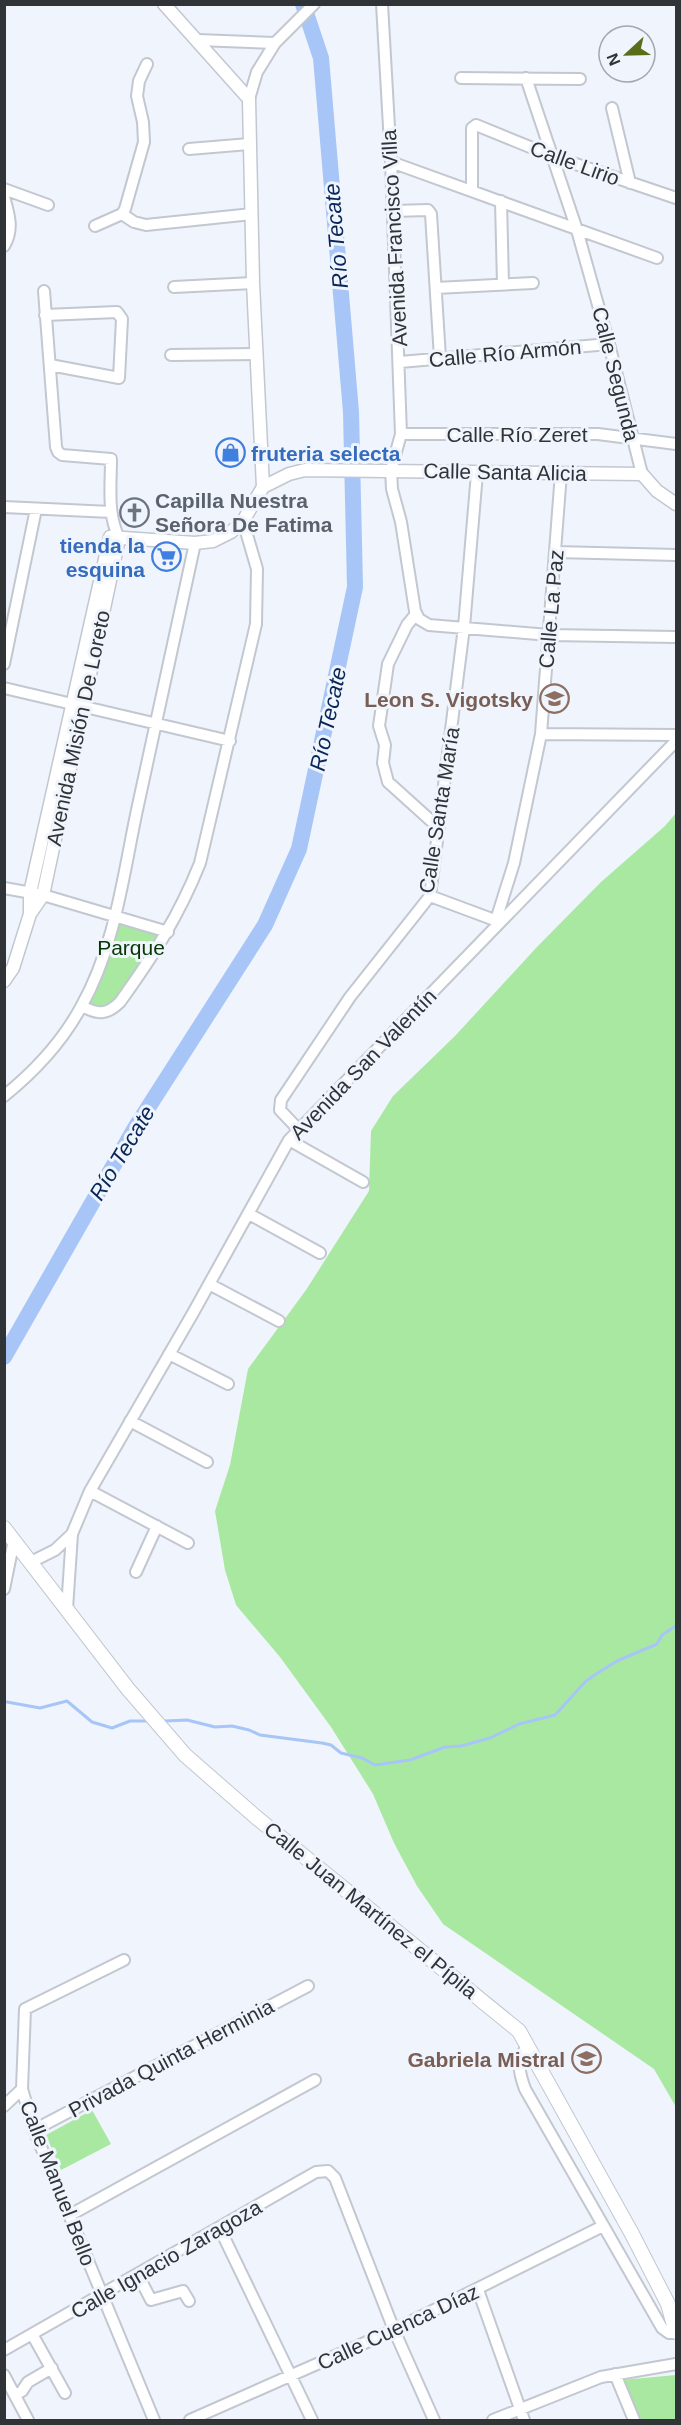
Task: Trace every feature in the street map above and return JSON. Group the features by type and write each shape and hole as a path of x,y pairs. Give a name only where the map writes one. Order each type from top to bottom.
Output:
{"main road":[{"name":"Calle Juan Martínez el Pípila","path":"4,1528 128,1689 185,1755 248,1811 519,2031 668,2304 676,2333"}],"street":[{"path":"164,4 249,99"},
{"path":"114,534 195,543 213,541 243,521 263,487 253,283 249,99 257,72 275,43 314,4"},
{"name":"Avenida Francisco Villa","path":"382,4 400,362 401,434 391,470"},
{"path":"198,40 275,43"},
{"path":"95,226 122,214 134,181 144,142 143,122 137,96 139,81 147,64"},
{"path":"461,78 580,79"},
{"name":"Calle Segunda","path":"526,78 577,230 642,474 657,491 676,504"},
{"path":"612,108 630,183"},
{"name":"Calle Lirio","path":"472,191 474,126 552,156 676,198"},
{"path":"189,149 249,144"},
{"path":"391,162 657,258"},
{"path":"4,189 48,205"},
{"path":"4,197 10,222 8,239 4,246"},
{"path":"501,201 503,284"},
{"path":"393,211 422,209 428,210 431,214 440,358"},
{"path":"122,214 134,222 146,225 252,214"},
{"path":"174,287 253,283"},
{"path":"436,288 533,283"},
{"path":"44,291 45,315 50,365 116,379 120,376 122,319 117,312 45,315"},
{"name":"Calle Río Armón","path":"400,362 609,344"},
{"path":"171,355 257,354"},
{"name":"Avenida Misión De Loreto","path":"37,894 114,534 111,512 111,459 62,455 58,452 50,365"},
{"name":"Calle Río Zeret","path":"401,434 598,434 676,444"},
{"name":"Calle Santa Alicia","path":"263,487 289,474 305,470 642,474"},
{"path":"391,470 392,489 401,522 410,590 416,614 419,619 429,625 549,635 676,637"},
{"name":"Calle Santa María","path":"298,1129 280,1110 281,1100 350,997 430,896 464,627 477,473"},
{"name":"Calle La Paz","path":"498,921 514,863 541,734 561,473"},
{"path":"4,507 111,512"},
{"path":"4,664 36,509"},
{"path":"82,1006 93,1012 103,1013 120,1002 168,932 200,863 256,624 257,569 243,521"},
{"path":"4,1096 42,1063 82,1006 98,969 119,901 195,543"},
{"path":"556,552 676,555"},
{"path":"416,614 407,625 388,664 379,726 385,746 383,764 388,782 439,828"},
{"path":"4,688 230,741"},
{"path":"541,734 676,735"},
{"name":"Avenida San Valentín","path":"67,1609 72,1534 90,1491 289,1140 498,921 676,741"},
{"path":"4,888 37,894 168,932"},
{"path":"4,981 37,894"},
{"path":"430,896 498,921"},
{"path":"289,1140 363,1182"},
{"path":"249,1214 320,1253"},
{"path":"209,1284 279,1321"},
{"path":"169,1354 228,1384"},
{"path":"130,1421 207,1462"},
{"path":"90,1491 188,1543"},
{"path":"136,1572 157,1526"},
{"path":"31,1562 45,1557 72,1534"},
{"path":"4,1589 14,1540"},
{"name":"Calle Manuel Bello","path":"124,1960 25,2009 22,2090 34,2130 154,2421"},
{"name":"Privada Quinta Herminia","path":"34,2130 308,1986"},
{"path":"527,2045 519,2061 519,2072 525,2089 662,2328 669,2333 676,2333"},
{"path":"70,2215 315,2080"},
{"path":"6,2103 22,2090"},
{"name":"Calle Ignacio Zaragoza","path":"4,2350 103,2296 316,2172 328,2171 335,2178 394,2330"},
{"name":"Calle Cuenca Díaz","path":"190,2421 394,2330 603,2226"},
{"path":"220,2229 312,2421"},
{"path":"138,2275 151,2300 183,2291 189,2301"},
{"path":"478,2290 522,2415"},
{"path":"394,2330 434,2421"},
{"path":"33,2334 65,2393"},
{"path":"493,2421 522,2415 588,2382 615,2374 676,2364"},
{"path":"15,2395 22,2391 28,2382 52,2368"},
{"path":"615,2374 634,2421"},
{"path":"4,2375 28,2421"}],"green space":[{"path":"676,813 676,2107 654,2069 443,1924 417,1886 394,1843 373,1794 331,1727 280,1657 236,1605 225,1570 215,1511 230,1465 248,1369 306,1290 369,1191 371,1131 393,1096 455,1036 601,882 665,826"},
{"name":"Parque","path":"116,916 169,929 129,998 105,1018 85,1003"},
{"path":"92,2110 111,2144 61,2170 46,2135"},
{"path":"676,2375 676,2420 639,2420 622,2380"}],"waterway":[{"name":"Río Tecate","path":"4,1357 135,1128 265,925 299,849 355,587 351,412 321,58 303,4"},
{"path":"165,1721 187,1720 215,1727 232,1726 260,1735 322,1743 331,1745 341,1753 362,1758 375,1765 410,1760 445,1747 461,1746 490,1738 519,1724 555,1715 586,1681 617,1661 657,1644 662,1635 676,1626"},
{"path":"7,1702 40,1708 67,1701 92,1722 112,1728 130,1721 146,1721"}],"place":[{"name":"fruteria selecta","path":"230,453"},
{"name":"Capilla Nuestra Señora De Fatima","path":"134,512"},
{"name":"tienda la esquina","path":"166,557"},
{"name":"Leon S. Vigotsky","path":"554,699"},
{"name":"Gabriela Mistral","path":"586,2059"}]}
